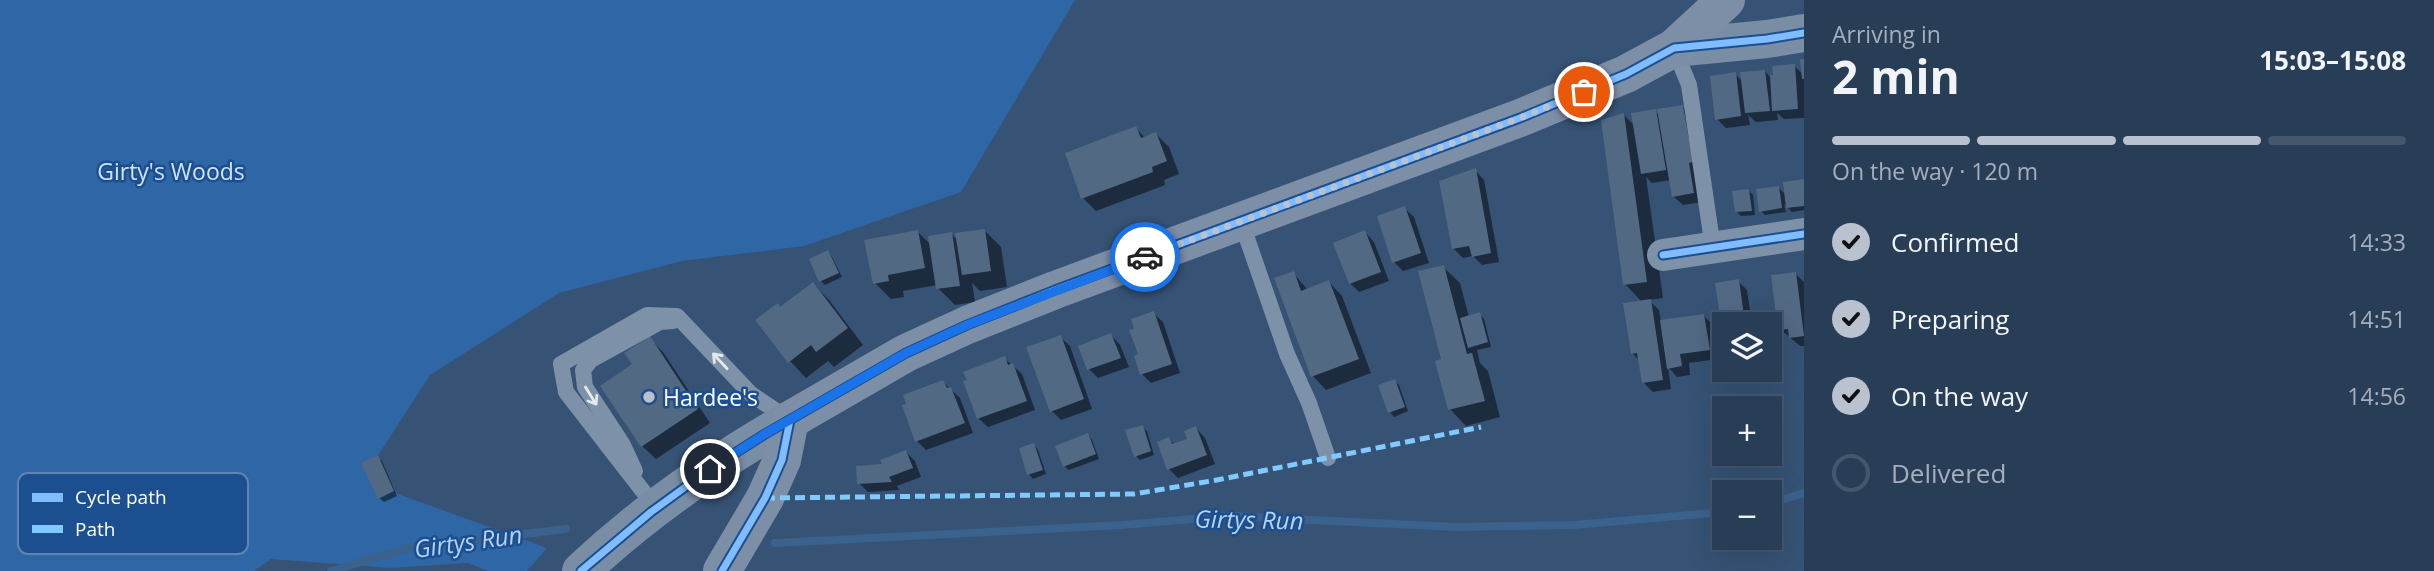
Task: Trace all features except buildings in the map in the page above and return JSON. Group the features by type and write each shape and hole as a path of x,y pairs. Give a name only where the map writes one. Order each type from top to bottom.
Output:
{"main road":[{"path":"722,571 765,498 782,460 790,420 906,353 967,325 1520,118 1626,74 1674,48 1726,0"}],"street":[{"path":"1674,48 1804,33"},
{"path":"1663,255 1804,234"},
{"path":"589,569 651,501 790,420"}],"lane":[{"path":"1674,48 1689,85 1713,248"},
{"path":"1241,221 1282,342 1309,403 1328,458"},
{"path":"651,501 566,392 561,364 648,315 677,316 751,394 790,420"},
{"path":"651,501 623,445 585,387 583,370 591,360 660,322 682,321"}],"green space":[{"name":"Girty's Woods","path":"0,0 1075,0 961,192 804,246 682,261 559,293 430,375 370,468 390,491 547,548 527,571 488,571 468,563 390,568 271,559 254,571 0,571"}],"waterway":[{"name":"Girtys Run","path":"1782,500 1804,493"},
{"name":"Girtys Run","path":"775,543 1122,525 1230,516 1457,527 1574,525 1712,513"},
{"name":"Girtys Run","path":"331,571 409,548 566,529"}],"marked path":[{"path":"765,498 1134,494 1481,427"}],"cycle path":[{"path":"581,571 651,512 710,469 765,434 906,353 967,325 1520,118 1626,74 1674,48 1804,33"},
{"path":"1663,255 1804,234"},
{"path":"722,571 765,498 782,460 790,420"}],"way so far":[{"path":"1145,257 1584,92"}],"place":[{"name":"Hardee's","path":"649,397"}],"route":[{"path":"710,469 765,434 906,353 967,325 1145,257"}]}
